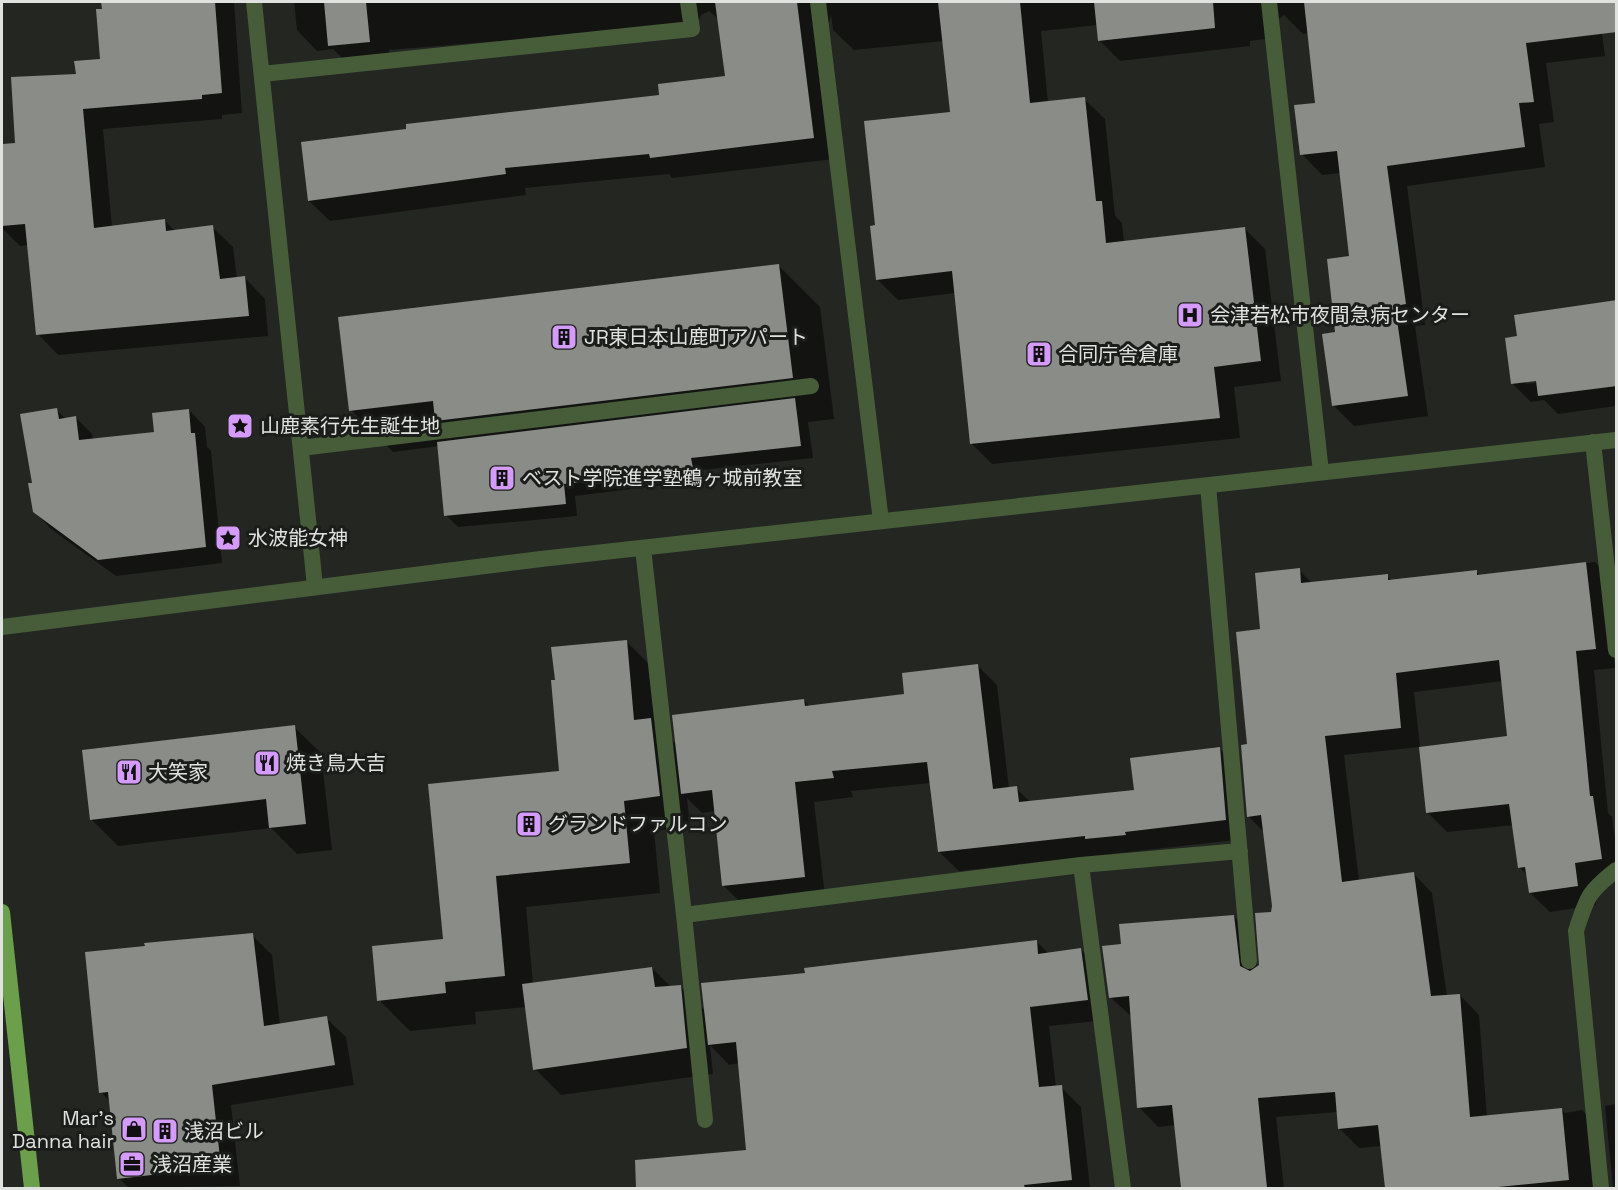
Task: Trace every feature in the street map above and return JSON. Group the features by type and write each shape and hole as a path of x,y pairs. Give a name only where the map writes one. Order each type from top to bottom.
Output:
{"highway":[{"path":"2,912 32,1188"}],"street":[{"path":"254,2 315,586"},
{"path":"262,74 692,29 688,2"},
{"path":"818,2 880,521"},
{"path":"1269,2 1321,472"},
{"path":"301,447 811,386"},
{"path":"2,627 541,559 1617,440"},
{"path":"1593,442 1617,650"},
{"path":"1208,485 1250,961"},
{"path":"643,548 705,1120"},
{"path":"684,915 1081,865 1240,851"},
{"path":"1081,865 1123,1188"},
{"path":"1601,1188 1576,930 1583,905 1595,887 1617,870"}],"building":[{"path":"101,2 215,2 222,93 202,95 202,99 83,109 94,228 165,219 166,231 213,225 220,279 245,276 249,316 36,335 25,224 2,226 2,144 15,143 11,77 76,74 74,61 100,59 96,9 102,9"},
{"path":"324,2 366,2 370,42 328,46"},
{"path":"715,2 797,2 814,138 650,158 649,154 505,168 506,174 308,201 301,142 406,129 406,124 659,95 658,84 725,76"},
{"path":"938,2 1020,2 1030,103 1085,97 1096,201 1102,201 1106,243 1245,227 1261,361 1214,367 1220,418 970,444 952,271 876,280 870,226 875,225 864,121 950,112"},
{"path":"1094,2 1213,2 1215,28 1098,41"},
{"path":"1304,2 1617,2 1617,32 1526,43 1534,102 1519,103 1525,147 1387,166 1406,304 1395,306 1408,396 1332,406 1322,334 1335,332 1327,259 1349,256 1337,151 1300,155 1294,105 1315,103"},
{"name":"JR東日本山鹿町アパート","path":"779,264 793,378 435,421 433,401 349,411 338,317"},
{"path":"1617,300 1617,386 1538,396 1536,381 1511,384 1505,338 1517,336 1514,315"},
{"path":"795,398 801,446 691,458 693,468 564,484 566,504 444,516 437,442"},
{"path":"57,408 59,419 76,416 79,440 154,432 152,413 189,409 191,433 195,433 206,547 98,560 33,512 28,483 32,483 20,414"},
{"path":"1586,562 1596,649 1576,651 1590,796 1593,796 1602,859 1575,863 1578,886 1529,893 1525,867 1518,868 1509,804 1426,813 1419,747 1507,736 1499,660 1396,673 1401,728 1325,736 1342,882 1414,872 1431,996 1460,994 1470,1117 1562,1108 1569,1180 1488,1188 1385,1188 1378,1125 1338,1129 1335,1092 1258,1098 1267,1188 1181,1188 1172,1105 1137,1108 1129,996 1109,998 1102,946 1121,944 1119,924 1234,915 1240,966 1250,971 1259,965 1255,913 1271,912 1272,906 1261,815 1247,817 1241,745 1247,744 1236,632 1260,629 1255,573 1300,568 1301,583 1388,574 1388,580 1477,570 1477,575"},
{"path":"627,640 634,720 651,718 660,796 624,801 630,863 496,876 505,976 445,982 446,993 377,1001 372,946 443,939 428,784 559,771 551,680 555,680 551,647"},
{"path":"978,664 993,789 1017,786 1019,802 1134,790 1130,758 1220,747 1226,820 1125,832 1126,835 1085,839 1085,836 938,852 927,762 832,771 834,778 795,782 805,877 722,886 712,790 681,794 672,715 804,699 805,706 904,694 902,673"},
{"path":"295,725 306,824 269,828 266,799 90,820 82,750"},
{"path":"253,933 264,1026 327,1016 335,1065 212,1085 221,1167 117,1179 108,1092 99,1093 85,952 145,946 144,943"},
{"path":"1037,940 1038,954 1081,948 1088,1000 1030,1007 1039,1087 1062,1085 1072,1180 1024,1185 1025,1188 636,1188 635,1160 746,1150 736,1042 708,1045 701,983 805,973 804,968"},
{"path":"652,967 655,987 681,985 687,1048 533,1070 522,984"}],"place":[{"name":"会津若松市夜間急病センター","path":"1190,315"},
{"name":"JR東日本山鹿町アパート","path":"564,337"},
{"name":"合同庁舎倉庫","path":"1039,354"},
{"name":"山鹿素行先生誕生地","path":"240,426"},
{"name":"ベスト学院進学塾鶴ヶ城前教室","path":"502,478"},
{"name":"水波能女神","path":"228,538"},
{"name":"焼き鳥大吉","path":"267,763"},
{"name":"大笑家","path":"129,772"},
{"name":"グランドファルコン","path":"529,824"},
{"name":"Mar's Danna hair","path":"134,1129"},
{"name":"浅沼ビル","path":"165,1131"},
{"name":"浅沼産業","path":"132,1164"}]}
